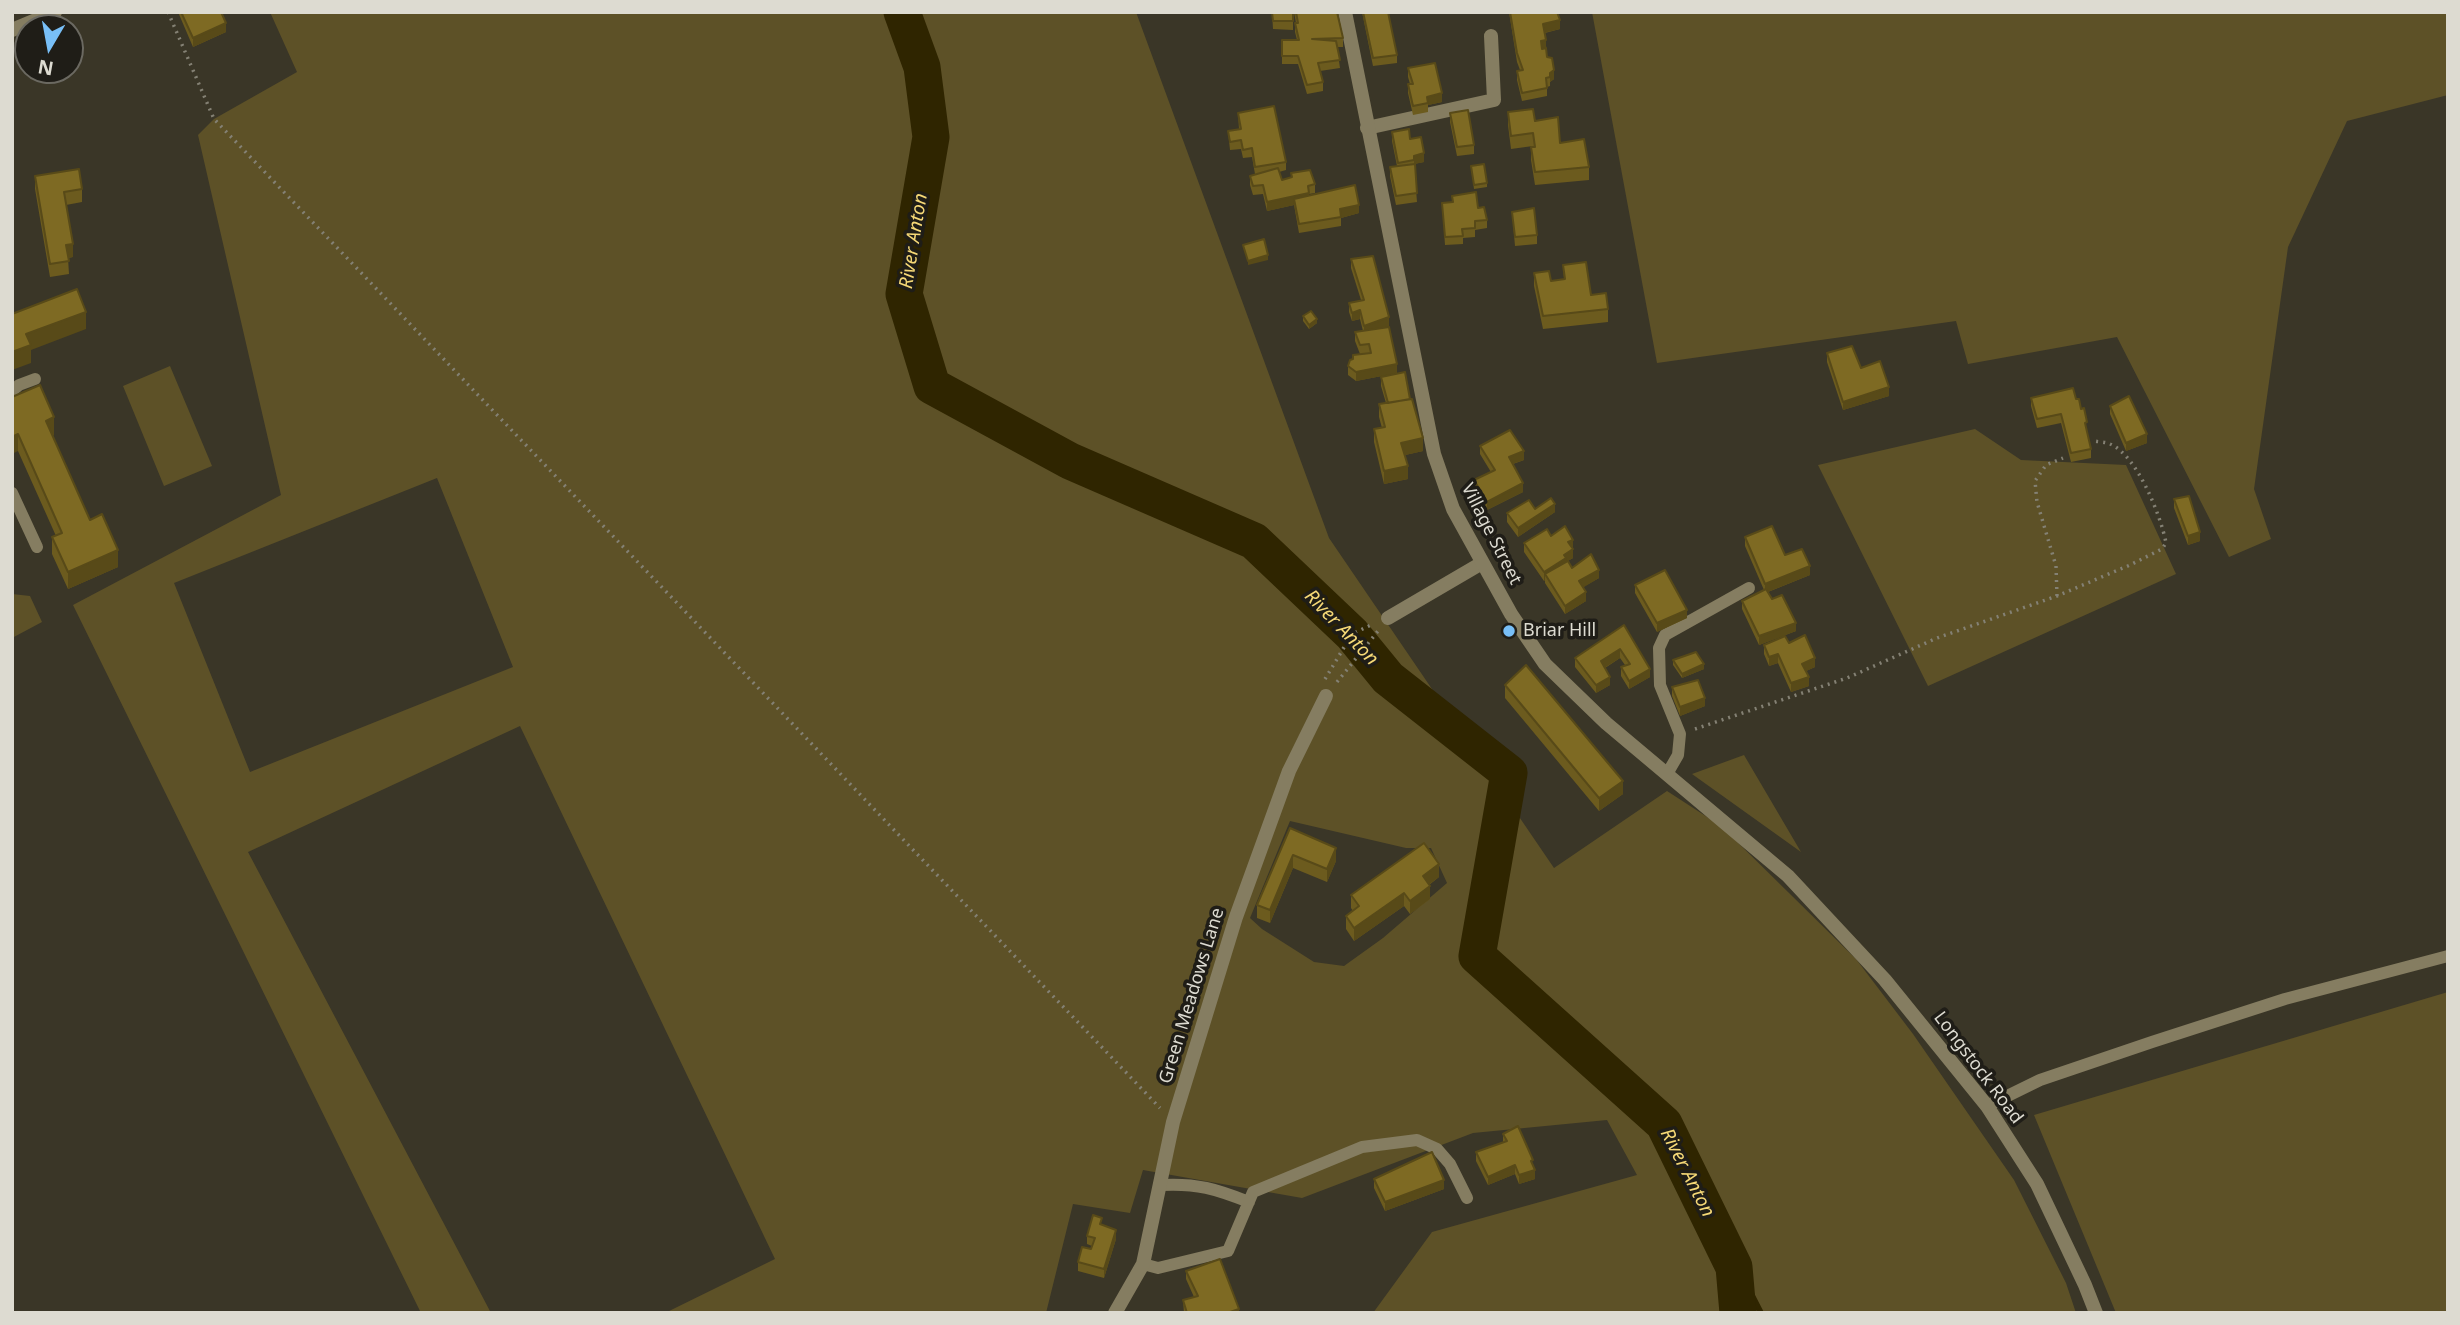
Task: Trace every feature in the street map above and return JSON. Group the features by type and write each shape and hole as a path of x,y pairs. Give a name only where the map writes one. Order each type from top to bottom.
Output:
{"street":[{"path":"12,30 55,12"},
{"name":"Village Street","path":"1345,12 1434,454 1452,509 1511,614 1545,664 1606,723 1788,876"},
{"path":"1367,128 1494,100 1491,36"},
{"path":"1388,618 1482,563"},
{"name":"Green Meadows Lane","path":"1115,1313 1143,1264 1173,1122 1236,917 1289,771 1323,701"},
{"name":"Longstock Road","path":"1788,876 1885,980 1987,1105 2037,1184 2096,1313"}],"lane":[{"path":"12,391 35,379"},
{"path":"12,493 37,547"},
{"path":"1667,775 1678,755 1680,734 1660,685 1659,648 1665,635 1749,588"},
{"path":"1987,1105 2040,1080 2285,999 2448,956"},
{"path":"1143,1264 1158,1268 1228,1251 1252,1192 1362,1147 1418,1140 1437,1149 1450,1164 1467,1198"},
{"path":"1161,1185 1188,1184 1216,1189 1249,1202"}],"path":[{"path":"168,12 214,119 1173,1122"},
{"path":"1680,734 1847,678 1962,628 2057,596 2162,549 2166,543 2147,489 2132,463 2111,444 2094,441"},
{"path":"2057,596 2056,566 2037,502 2035,481 2046,465 2063,458"},
{"path":"1323,701 1320,688 1352,634 1388,618"},
{"path":"1323,701 1388,618"}],"shaded area":[{"path":"270,12 1136,12 1329,538 1554,868 1667,791 1721,826 1856,959 1913,1034 2014,1180 2066,1283 2076,1313 1373,1313 1432,1232 1637,1175 1607,1120 1473,1133 1302,1198 1143,1170 1130,1213 1073,1204 1046,1313 665,1313 775,1259 520,726 248,852 491,1313 421,1313 73,605 281,495 198,135 214,119 297,72","holes":["437,478 513,667 250,772 174,583","1290,821 1406,848 1431,848 1447,883 1383,938 1344,966 1314,962 1262,929 1250,918"]},
{"path":"1592,12 2448,12 2448,95 2347,121 2288,247 2254,489 2271,539 2229,557 2117,337 1968,364 1956,321 1657,363"},
{"path":"170,366 212,466 164,486 123,386"},
{"path":"1975,429 2021,460 2126,465 2176,574 1928,686 1818,465"},
{"path":"12,594 30,596 42,622 12,638"},
{"path":"1744,755 1801,852 1692,774"},
{"path":"2448,992 2448,1313 2116,1313 2034,1115"}],"building":[{"path":"181,12 221,12 226,23 193,38"},
{"path":"1272,12 1293,12 1293,21 1273,21"},
{"path":"1296,12 1337,12 1343,38 1312,39 1336,41 1340,60 1318,63 1323,82 1307,85 1298,56 1282,56 1282,40 1299,40 1295,23 1298,23"},
{"path":"1363,12 1388,12 1397,55 1373,58"},
{"path":"1510,12 1557,12 1560,20 1543,24 1546,40 1541,41 1542,49 1546,48 1547,57 1552,58 1554,70 1550,77 1546,78 1547,88 1522,93 1517,71 1523,70 1517,53"},
{"path":"1435,63 1442,93 1427,97 1428,103 1413,106 1408,84 1413,84 1408,68"},
{"path":"1274,106 1286,162 1255,167 1252,148 1243,150 1241,140 1230,142 1228,131 1241,129 1238,113"},
{"path":"1533,109 1535,121 1558,117 1560,143 1584,139 1589,167 1535,172 1531,147 1535,147 1533,133 1511,136 1508,112"},
{"path":"1468,110 1474,145 1457,147 1450,113"},
{"path":"1409,129 1410,139 1421,137 1424,153 1414,156 1414,160 1398,163 1392,132"},
{"path":"1415,164 1417,193 1396,196 1390,167"},
{"path":"1484,164 1487,183 1474,185 1471,166"},
{"path":"1278,168 1282,180 1292,177 1291,173 1310,170 1315,184 1308,186 1309,193 1267,202 1263,185 1253,186 1250,176"},
{"path":"79,169 82,189 64,192 73,244 66,245 69,261 50,264 35,176"},
{"path":"1355,185 1359,205 1340,209 1341,217 1299,224 1294,199"},
{"path":"1476,192 1478,208 1484,207 1487,220 1475,221 1475,228 1462,229 1463,236 1445,237 1442,203 1453,202 1452,196"},
{"path":"1534,208 1537,235 1515,237 1512,212"},
{"path":"1264,239 1268,255 1248,261 1243,245"},
{"path":"1373,256 1389,317 1364,326 1360,310 1352,313 1349,303 1364,300 1351,259"},
{"path":"1586,262 1591,295 1606,293 1608,309 1543,316 1534,273 1549,271 1551,281 1565,279 1563,265"},
{"path":"77,289 86,312 26,334 31,345 12,352 12,314"},
{"path":"1311,311 1317,319 1309,325 1303,316"},
{"path":"1389,327 1397,364 1356,372 1348,366 1353,355 1371,353 1369,344 1360,345 1355,332"},
{"path":"1852,346 1861,368 1880,361 1889,387 1843,402 1827,353"},
{"path":"1405,372 1410,399 1388,403 1381,377"},
{"path":"40,385 54,417 46,421 90,520 102,514 118,550 68,572 52,537 62,533 18,434 12,437 12,397"},
{"path":"2073,388 2081,409 2084,408 2091,449 2071,453 2061,414 2037,419 2031,398"},
{"path":"2129,396 2147,434 2126,443 2110,406"},
{"path":"1412,399 1423,438 1401,443 1408,466 1384,471 1374,429 1385,427 1379,404"},
{"path":"1510,430 1524,451 1509,457 1523,483 1487,502 1474,480 1495,470 1480,446"},
{"path":"2189,496 2200,532 2188,536 2174,499"},
{"path":"1551,498 1555,504 1518,528 1507,513 1529,500 1535,509"},
{"path":"1565,526 1573,540 1568,542 1573,549 1564,555 1566,558 1544,572 1524,543 1547,529 1551,536"},
{"path":"1772,526 1785,555 1802,549 1810,566 1765,584 1745,537"},
{"path":"1591,554 1599,570 1579,581 1586,592 1565,606 1545,574 1568,561 1572,568"},
{"path":"1665,570 1687,610 1657,623 1635,585"},
{"path":"1766,589 1772,599 1782,595 1796,623 1759,636 1742,601"},
{"path":"1624,625 1650,669 1629,681 1621,667 1630,664 1620,649 1601,661 1610,677 1596,685 1575,658"},
{"path":"1805,635 1815,658 1802,664 1809,677 1791,683 1778,654 1769,657 1764,645 1785,636 1789,643"},
{"path":"1696,652 1704,664 1682,674 1673,660"},
{"path":"1526,665 1623,781 1599,798 1505,685"},
{"path":"1698,680 1705,698 1680,707 1672,687"},
{"path":"1290,828 1336,848 1327,869 1293,855 1270,910 1257,905"},
{"path":"1424,843 1439,864 1423,876 1430,886 1410,901 1404,893 1354,928 1346,916 1359,906 1351,895"},
{"path":"1518,1126 1535,1170 1519,1175 1515,1165 1488,1177 1476,1152 1507,1141 1503,1134"},
{"path":"1432,1152 1444,1180 1385,1202 1374,1179"},
{"path":"1093,1215 1102,1218 1100,1224 1116,1230 1104,1269 1078,1262 1082,1247 1091,1249 1095,1238 1087,1236"},
{"path":"1220,1259 1239,1309 1227,1313 1187,1313 1183,1300 1198,1296 1186,1271"}],"waterway":[{"name":"River Anton","path":"902,12 922,67 931,137 904,294 932,386 1070,461 1254,541 1352,634 1388,678 1509,773 1477,956 1664,1124 1734,1267 1738,1313"},
{"name":"River Anton","path":"1664,1124 1761,1313"}],"place":[{"name":"Briar Hill","path":"1509,631"}]}
